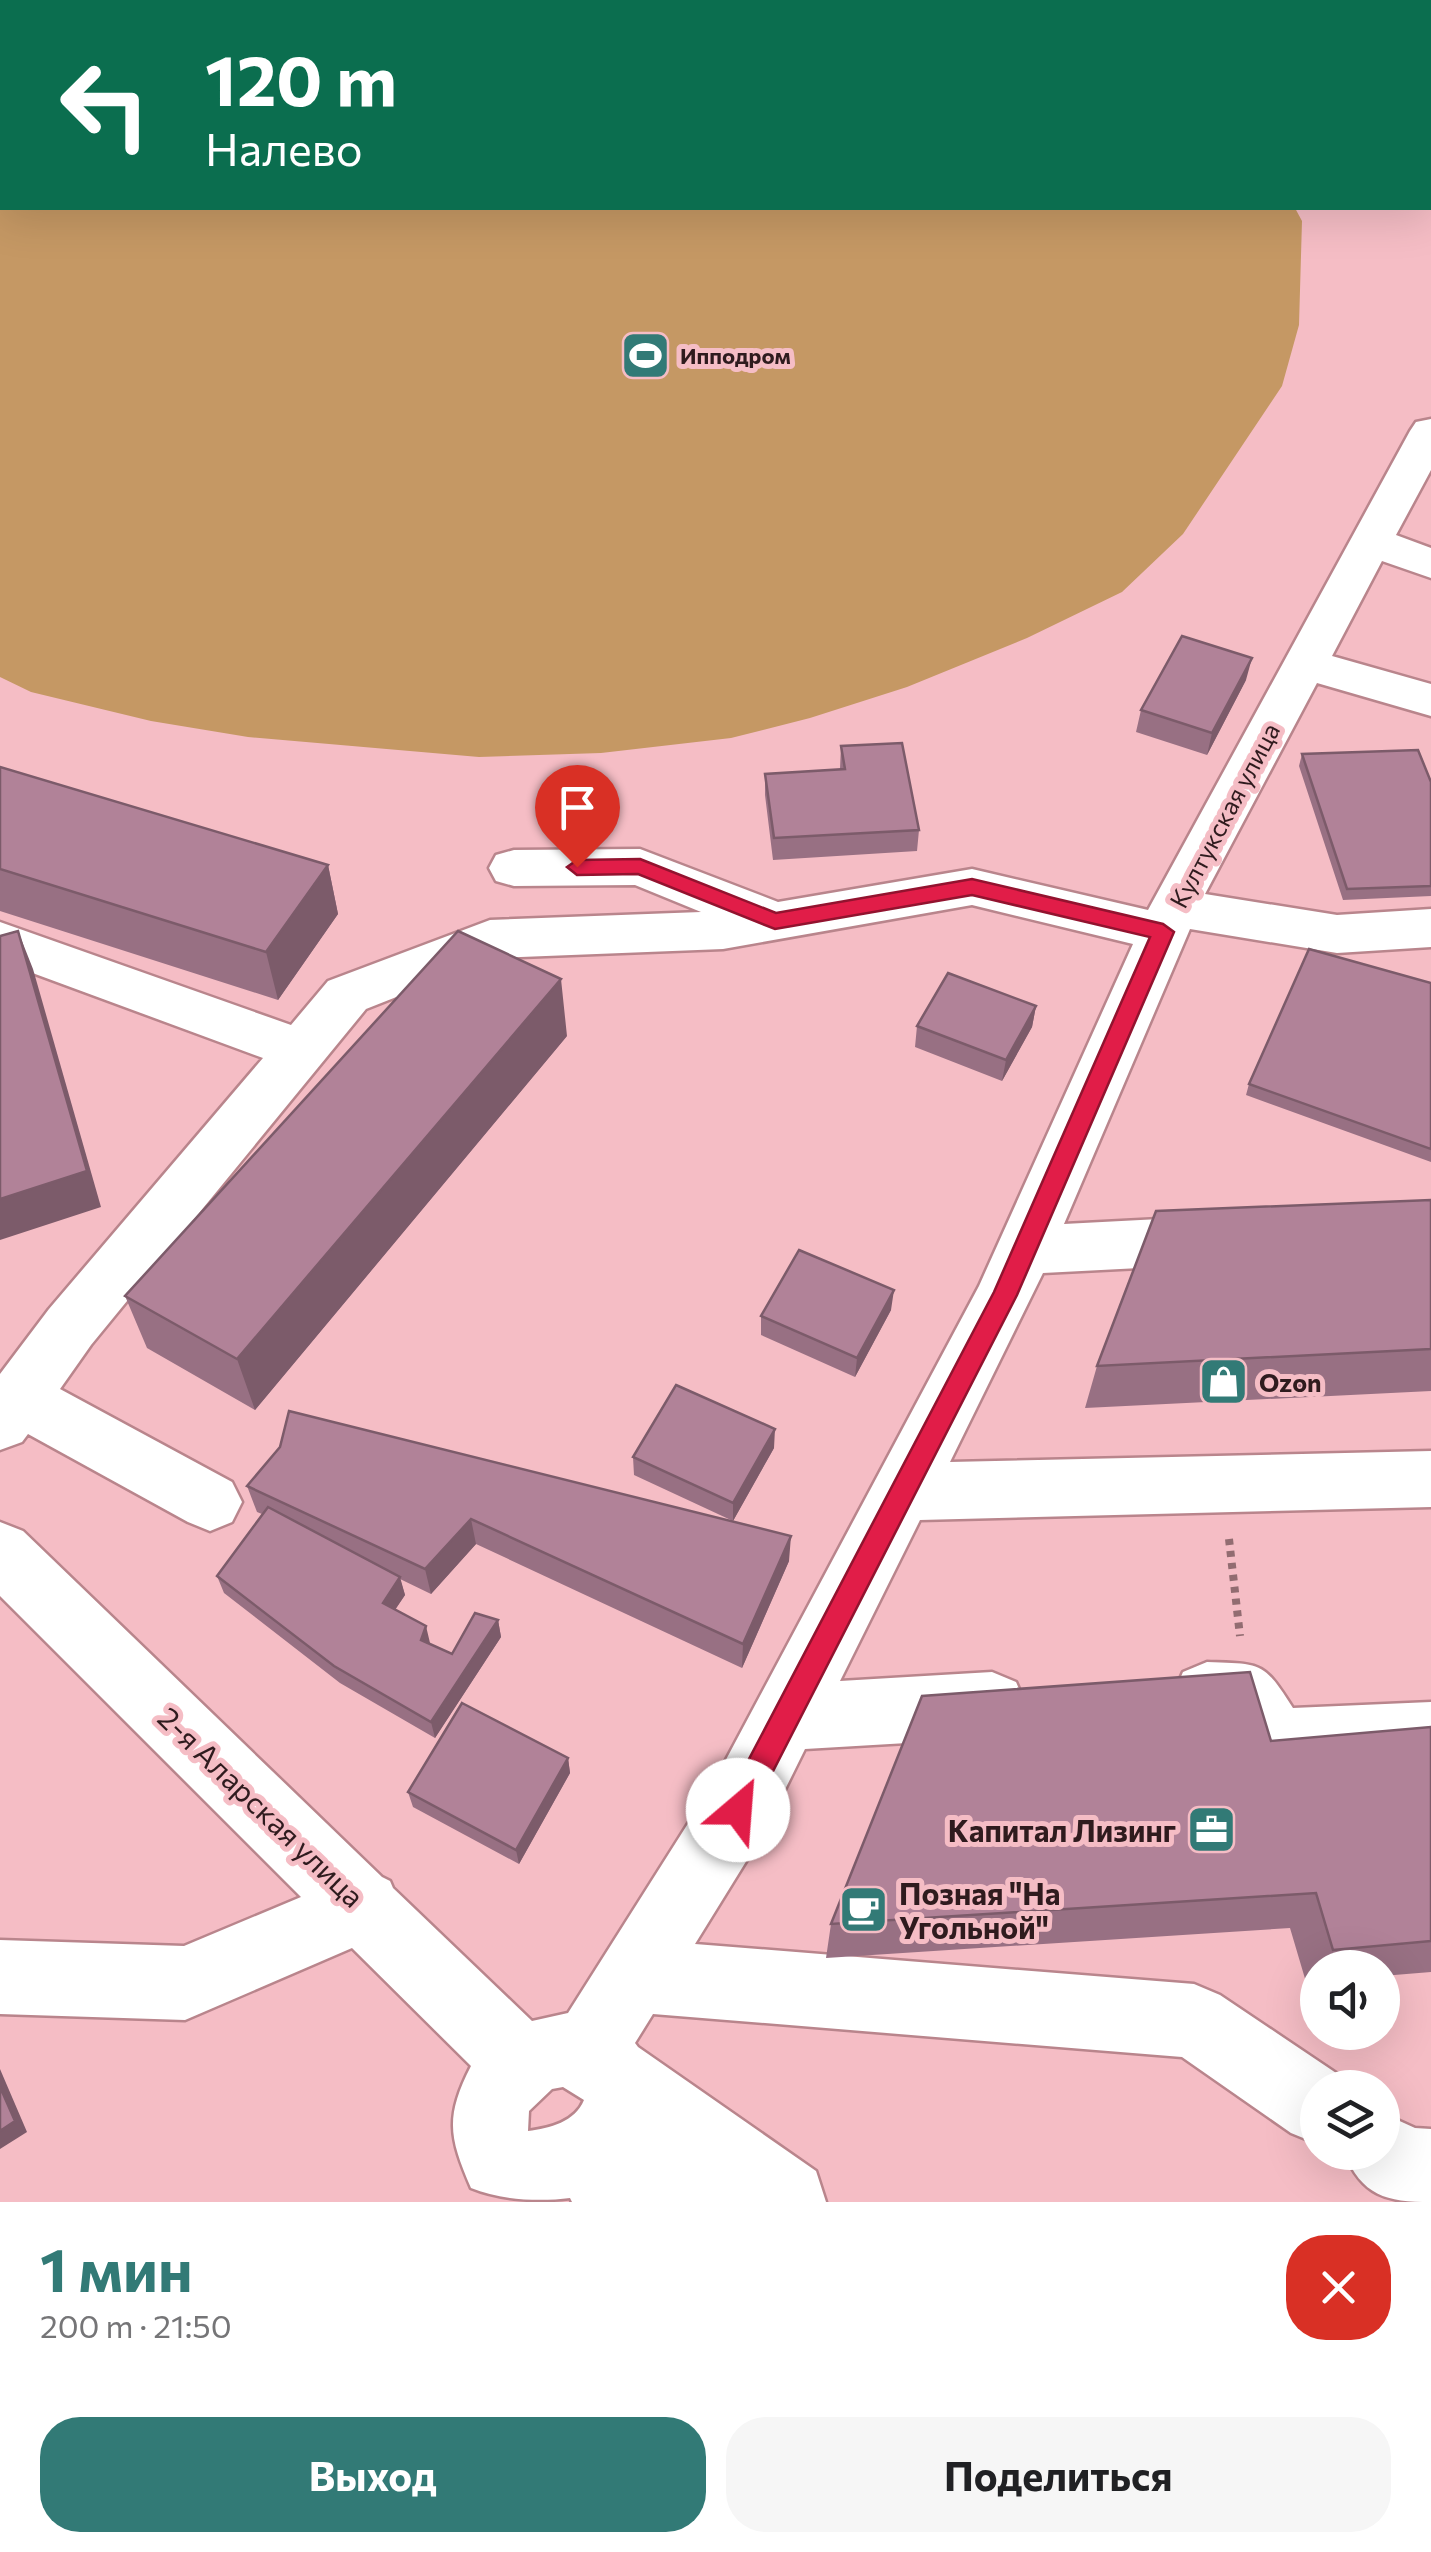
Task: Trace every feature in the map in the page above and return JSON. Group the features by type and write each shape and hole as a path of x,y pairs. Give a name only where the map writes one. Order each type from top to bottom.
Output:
{"street":[{"name":"Култукская улица","path":"542,2190 494,2152 489,2128 492,2102 504,2080 570,2062 634,1976 738,1810 1025,1250 1169,920 1429,438"},
{"path":"1371,541 1431,564"},
{"path":"1304,664 1431,700"},
{"path":"514,868 640,867 775,921"},
{"path":"210,1502 9,1410 70,1326 346,995 490,940 723,930 972,887 1169,920 1337,934 1431,928"},
{"path":"0,941 300,1050"},
{"path":"1025,1250 1276,1237"},
{"path":"902,1492 1431,1479"},
{"name":"2-я Аларская улица","path":"0,1552 365,1906 570,2062"},
{"path":"1149,1696 1247,1696 1276,1742 1431,1735"},
{"path":"785,1717 1052,1702"},
{"path":"0,1977 185,1983 365,1906"},
{"path":"634,1976 1194,2021 1300,2094"},
{"path":"542,2190 619,2147 624,2110 618,2087 570,2062"},
{"path":"570,2062 797,2200"},
{"path":"1400,2164 1431,2168"},
{"path":"542,2190 797,2200"}],"path":[{"path":"1222,1485 1247,1696"}],"shaded area":[{"name":"Ипподром","path":"0,210 1296,210 1302,221 1299,325 1282,386 1183,534 1122,592 1027,638 907,687 731,738 601,753 479,757 248,737 151,721 31,692 0,677"}],"building":[{"path":"1182,636 1252,658 1212,733 1141,710"},
{"path":"902,743 919,830 774,838 765,774 845,769 841,746"},
{"path":"1418,750 1431,782 1431,886 1347,889 1302,754"},
{"path":"0,767 328,865 266,952 0,869"},
{"path":"18,931 87,1171 0,1199 0,936"},
{"path":"458,931 561,979 237,1359 125,1296"},
{"path":"1309,949 1431,983 1431,1149 1249,1084"},
{"path":"948,973 1036,1006 1006,1060 917,1026"},
{"path":"1431,1200 1431,1349 1097,1366 1156,1211"},
{"path":"799,1250 894,1290 857,1358 761,1316"},
{"path":"676,1385 775,1429 733,1503 633,1457"},
{"path":"289,1411 791,1536 743,1644 471,1519 425,1569 247,1486 280,1447"},
{"path":"268,1507 400,1577 383,1603 426,1626 421,1640 452,1654 475,1613 498,1620 431,1722 334,1666 217,1576"},
{"path":"1250,1672 1271,1741 1431,1727 1431,1941 1333,1950 1316,1893 831,1924 922,1696"},
{"path":"462,1703 568,1758 516,1850 408,1792"},
{"path":"0,2087 15,2121 0,2131"}],"place":[{"name":"Ипподром","path":"645,355"},
{"name":"Ozon","path":"1224,1382"},
{"name":"Капитал Лизинг","path":"1211,1829"},
{"name":"Позная \"На Угольной\"","path":"864,1909"}],"route":[{"path":"577,867 640,867 775,921 972,887 1163,932 1004,1295 738,1810"}]}
